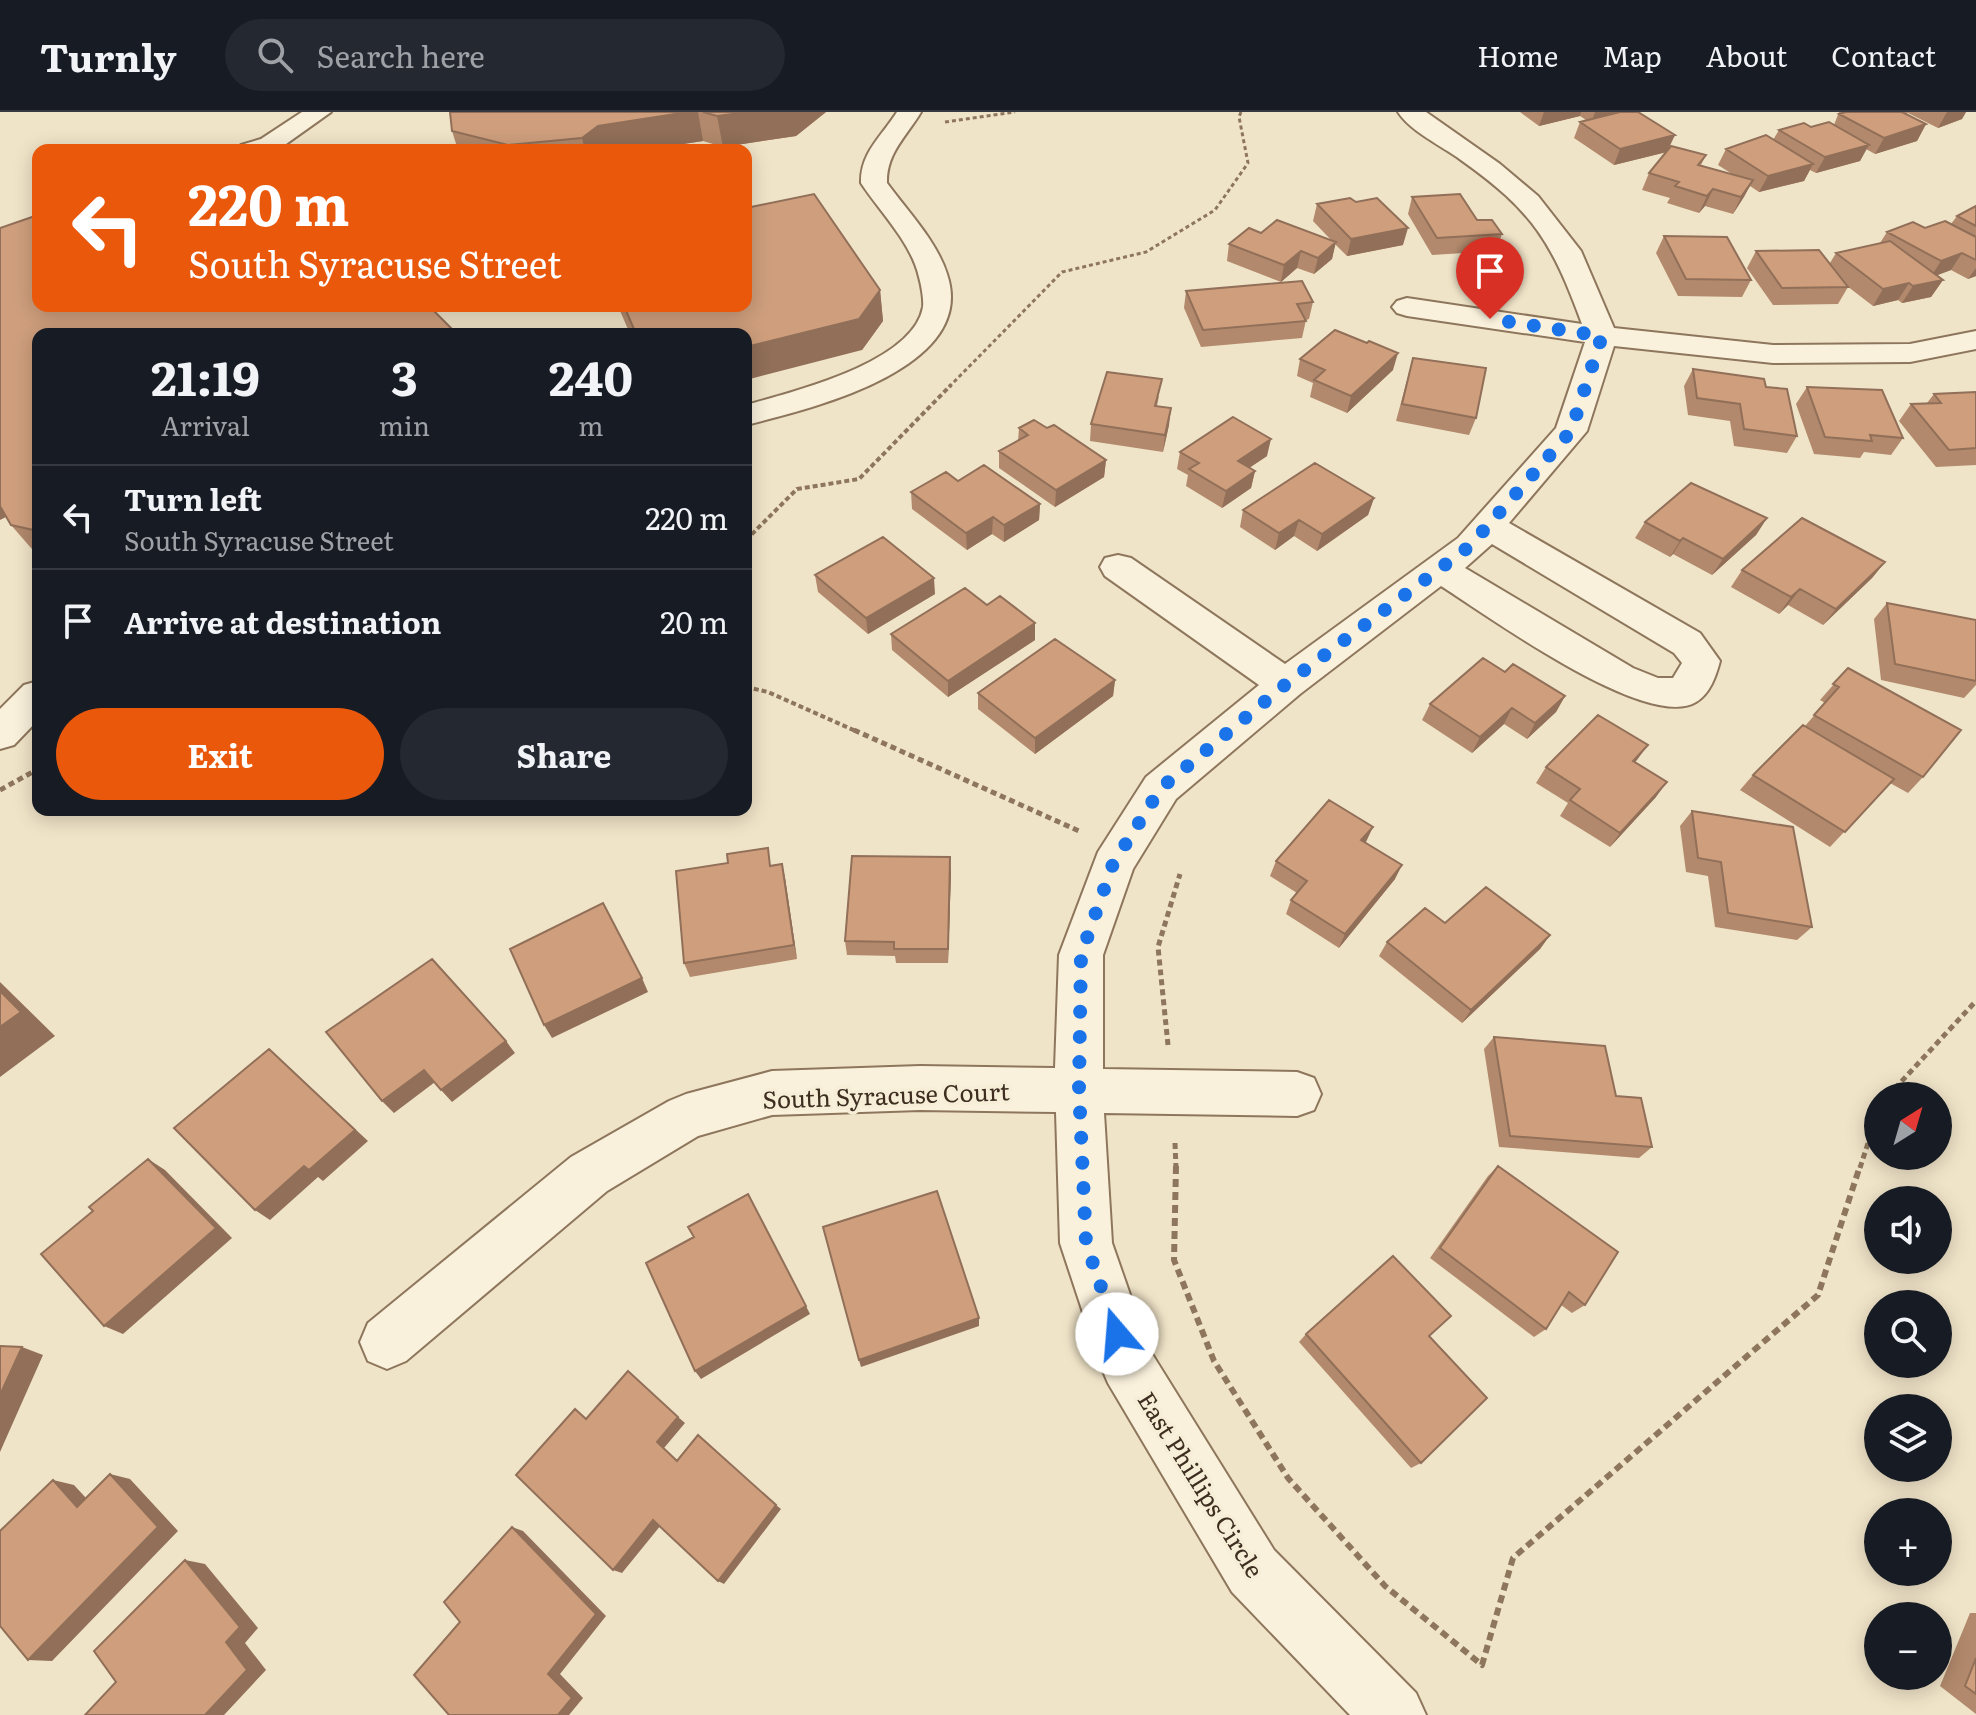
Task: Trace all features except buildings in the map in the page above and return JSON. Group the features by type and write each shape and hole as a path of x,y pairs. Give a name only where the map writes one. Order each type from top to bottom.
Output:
{"street":[{"path":"270,144 319,112"},
{"path":"1410,112 1511,185 1535,207 1561,241 1602,336"},
{"path":"752,413 857,381 884,368 922,337 933,318 939,296 935,278 874,183 872,171 875,159 903,121"},
{"path":"1407,307 1602,336 1773,354 1910,353 1976,340"},
{"name":"East Phillips Circle","path":"1394,1715 1253,1571 1127,1364 1086,1243 1079,1089 1081,955 1113,864 1161,788 1286,684 1470,546 1571,431 1602,336"},
{"path":"1440,569 1619,678 1656,692 1683,692 1697,677 1701,661 1687,643 1487,526"},
{"path":"1118,567 1286,684"},
{"path":"0,681 32,691"},
{"path":"0,734 32,699"},
{"name":"South Syracuse Court","path":"387,1342 589,1174 686,1117 772,1093 920,1088 1297,1094"}],"path":[{"path":"903,121 1015,112"},
{"path":"752,534 797,489 859,479 1062,272 1146,252 1215,210 1248,163 1239,117 1241,112"},
{"path":"752,688 768,692 1083,833"},
{"path":"0,790 32,772"},
{"path":"1180,874 1158,947 1173,1091 1177,1204 1174,1260 1214,1361 1288,1478 1385,1586 1482,1665 1513,1558 1818,1295 1864,1155"},
{"path":"1901,1082 1976,1001"}],"route":[{"path":"1117,1334 1086,1243 1079,1089 1081,955 1113,864 1161,788 1286,684 1470,546 1571,431 1602,336 1490,319"}]}
